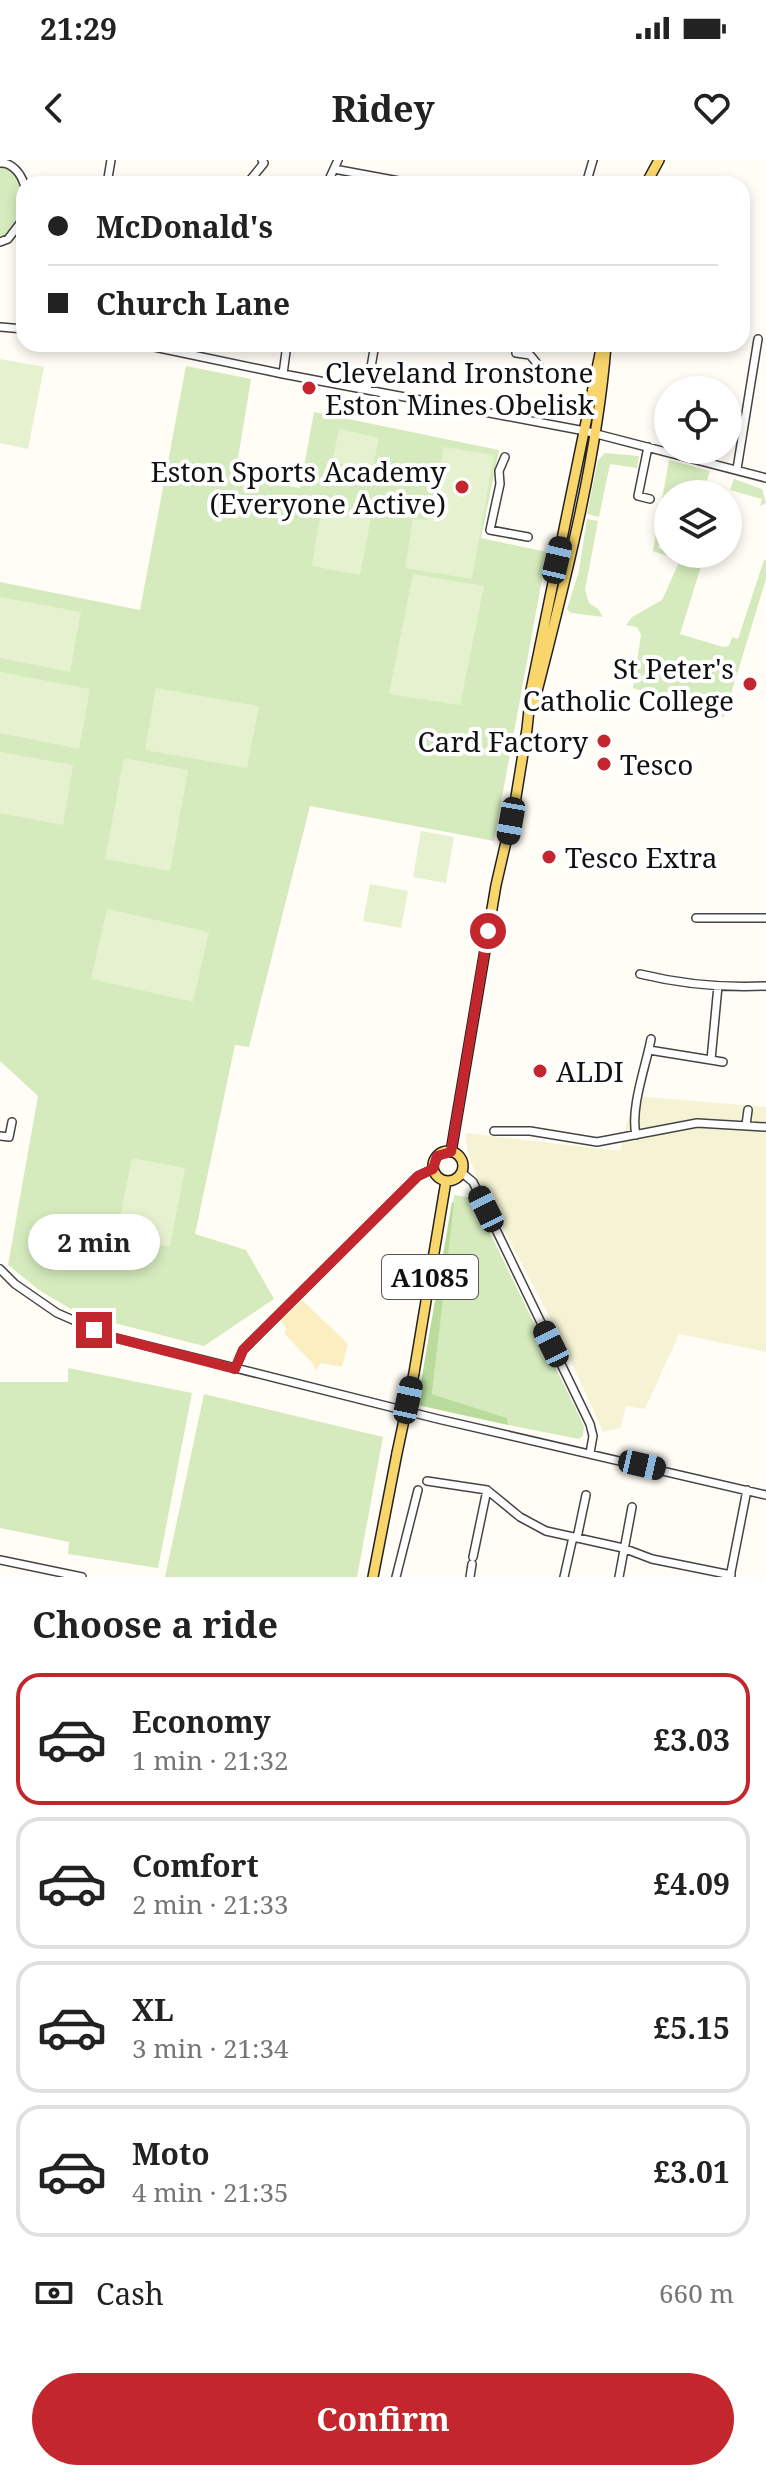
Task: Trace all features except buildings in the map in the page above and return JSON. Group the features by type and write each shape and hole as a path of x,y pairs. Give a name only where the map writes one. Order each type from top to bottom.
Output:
{"main road":[{"path":"451,1152 496,885 508,840 531,690 590,432 603,352"},
{"path":"451,1152 461,1159 461,1172 455,1179 446,1181 437,1177 433,1169 437,1156 451,1152"},
{"name":"A1085","path":"373,1577 414,1373 446,1181"}],"street":[{"path":"331,176 338,160"},
{"path":"3,162 19,176"},
{"path":"334,169 368,176"},
{"path":"0,242 8,239 16,228"},
{"path":"737,469 758,339"},
{"path":"200,352 283,374 590,432 766,478"},
{"path":"283,374 286,352"},
{"path":"367,390 374,352"},
{"path":"516,352 530,355 544,372"},
{"path":"648,447 638,496 650,499"},
{"path":"505,457 499,471 500,484 490,530 528,537"},
{"path":"696,918 766,918"},
{"path":"640,974 666,981 718,986 766,986"},
{"path":"711,1060 718,986"},
{"path":"636,1135 634,1126 651,1039"},
{"path":"649,1050 723,1062"},
{"path":"746,1125 748,1110"},
{"path":"0,1136 9,1137 12,1122"},
{"path":"494,1131 530,1131 597,1142 697,1123 766,1127"},
{"path":"235,1369 243,1350 418,1176 433,1169"},
{"path":"461,1172 473,1182 590,1424 593,1436 590,1453"},
{"path":"0,1269 34,1299 75,1323 112,1337 438,1419 766,1495"},
{"path":"427,1481 487,1490 520,1517 546,1531 730,1576 747,1490"},
{"path":"396,1577 418,1490"},
{"path":"470,1577 487,1490"},
{"path":"564,1577 586,1495"},
{"path":"619,1577 632,1507"},
{"path":"0,1560 51,1574 82,1577"}],"shaded area":[{"path":"634,1096 766,1107 766,1352 679,1334 645,1409 626,1406 621,1428 603,1432 562,1341 477,1178 468,1154 465,1133 620,1151"}],"green space":[{"path":"3,166 16,177 16,226 0,238 0,167"},
{"path":"0,359 44,367 28,449 0,443"},
{"path":"186,366 251,379 235,477 300,488 314,412 499,450 481,538 547,552 494,841 310,806 249,1047 235,1045 195,1234 246,1250 274,1299 204,1346 79,1314 39,1290 8,1265 38,1096 0,1061 0,582 140,610"},
{"path":"339,429 379,438 372,471 332,462"},
{"name":"Eston Sports Academy (Everyone Active)","path":"444,447 494,455 472,579 405,568 413,519 427,520"},
{"path":"605,453 639,456 637,468 610,464 599,517 587,514 598,460"},
{"path":"668,464 684,464 710,471 707,480 665,480"},
{"path":"742,482 762,489 766,503 760,506 762,499 742,493"},
{"path":"322,505 371,517 360,575 312,566"},
{"path":"587,519 598,521 585,590 589,603 603,617 571,613 567,609 579,571"},
{"path":"766,560 766,579 724,717 633,688 641,635 637,627 626,625 632,617 662,600 676,568 700,568 680,634 729,646 732,637 738,639"},
{"path":"413,574 484,586 460,705 389,694"},
{"path":"0,597 81,612 70,672 0,658"},
{"path":"0,672 90,689 79,749 0,733"},
{"path":"156,688 259,706 247,768 145,750"},
{"path":"0,752 73,765 63,825 0,813"},
{"path":"124,758 188,770 170,871 105,859"},
{"path":"421,831 454,837 446,883 413,877"},
{"path":"370,884 408,891 401,928 363,921"},
{"path":"107,909 209,932 193,1002 91,979"},
{"path":"132,1158 185,1168 170,1247 116,1237"},
{"path":"454,1195 473,1198 584,1426 583,1436 579,1439 508,1425 507,1418 432,1394"},
{"path":"452,1202 432,1394 507,1418 508,1425 417,1405"},
{"path":"68,1368 192,1393 158,1568 68,1554 69,1542 0,1528 0,1382 68,1382"},
{"path":"204,1394 383,1437 357,1577 165,1577"}],"sand":[{"path":"302,1300 348,1344 342,1367 321,1363 315,1371 313,1364 284,1333 287,1329 280,1320"}],"place":[{"name":"Cleveland Ironstone Eston Mines Obelisk","path":"309,388"},
{"name":"Eston Sports Academy (Everyone Active)","path":"462,487"},
{"name":"St Peter's Catholic College","path":"750,684"},
{"name":"Card Factory","path":"604,741"},
{"name":"Tesco","path":"604,764"},
{"name":"Tesco Extra","path":"549,857"},
{"name":"ALDI","path":"540,1071"}],"route":[{"path":"94,1330 235,1369 243,1350 343,1249 418,1176 433,1169 437,1156 451,1152 488,931"}]}
